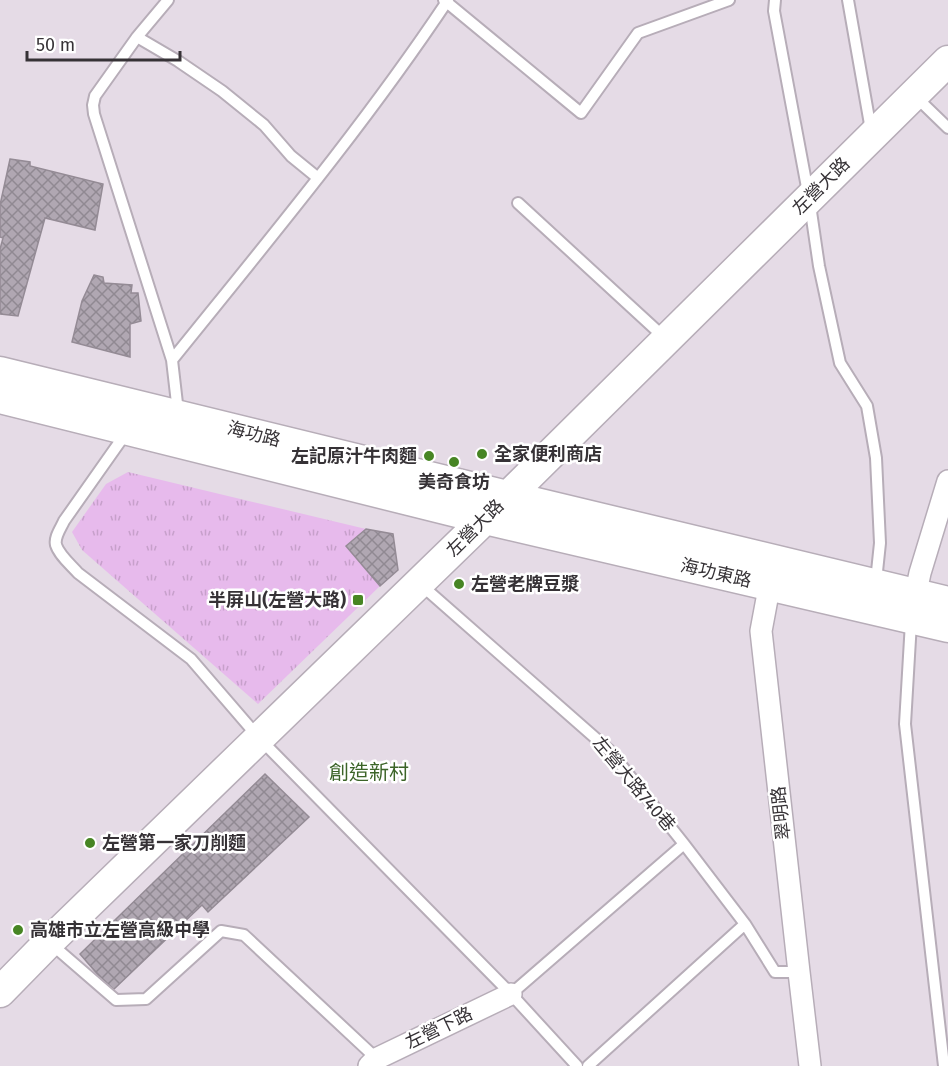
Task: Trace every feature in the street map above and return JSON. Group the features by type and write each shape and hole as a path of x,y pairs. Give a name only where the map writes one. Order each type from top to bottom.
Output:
{"street":[{"name":"左營大路","path":"0,992 485,519 948,61"},
{"name":"海功路","path":"0,372 132,417 485,519"},
{"name":"海功路","path":"0,398 132,417"},
{"name":"海功路","path":"176,428 507,496"},
{"path":"913,606 920,573 948,481"},
{"name":"海功東路","path":"507,496 772,573 913,606 948,627"},
{"name":"海功東路","path":"485,519 772,573"},
{"name":"翠明路","path":"772,573 761,631 810,1066"},
{"name":"海功東路","path":"913,606 948,602"},
{"name":"左營下路","path":"376,1064 511,994"}],"lane":[{"path":"168,0 137,37 95,96 93,105 172,360 176,428"},
{"path":"172,360 318,178 387,87 446,1 581,113 638,33 729,0"},
{"path":"775,0 774,11 809,198 819,266 840,363 867,406 876,458 880,543 872,597"},
{"path":"848,0 872,136"},
{"path":"137,37 222,91 264,125 291,156 318,178"},
{"path":"914,95 948,128"},
{"path":"518,203 666,339"},
{"path":"132,417 64,521 56,544 63,555 78,573 191,659 259,738 511,994 577,1066"},
{"name":"左營大路740巷","path":"419,583 609,750 745,924 775,972 798,972"},
{"path":"913,606 905,724 944,1066"},
{"path":"511,994 684,844"},
{"path":"588,1066 745,924"},
{"path":"49,942 116,1000 146,999 221,931 244,935 376,1064"}],"green space":[{"path":"128,472 366,529 346,546 380,586 258,704 82,550 72,532 106,484"}],"building":[{"path":"10,159 30,162 30,166 103,184 95,230 45,218 18,316 0,314 0,249 3,238 0,237 0,205"},
{"path":"94,275 103,277 104,283 132,285 131,293 138,293 141,321 130,324 130,357 72,342 82,301"},
{"path":"366,529 393,534 398,570 380,586 346,546"},
{"path":"265,774 309,817 208,912 202,905 112,991 80,954"}],"place":[{"name":"全家便利商店","path":"482,454"},
{"name":"左記原汁牛肉麵","path":"429,456"},
{"name":"美奇食坊","path":"454,462"},
{"name":"左營老牌豆漿","path":"459,584"},
{"name":"半屏山(左營大路)","path":"358,600"},
{"name":"左營第一家刀削麵","path":"90,843"},
{"name":"高雄市立左營高級中學","path":"18,930"}],"district":[{"name":"創造新村","path":"369,772"}]}
